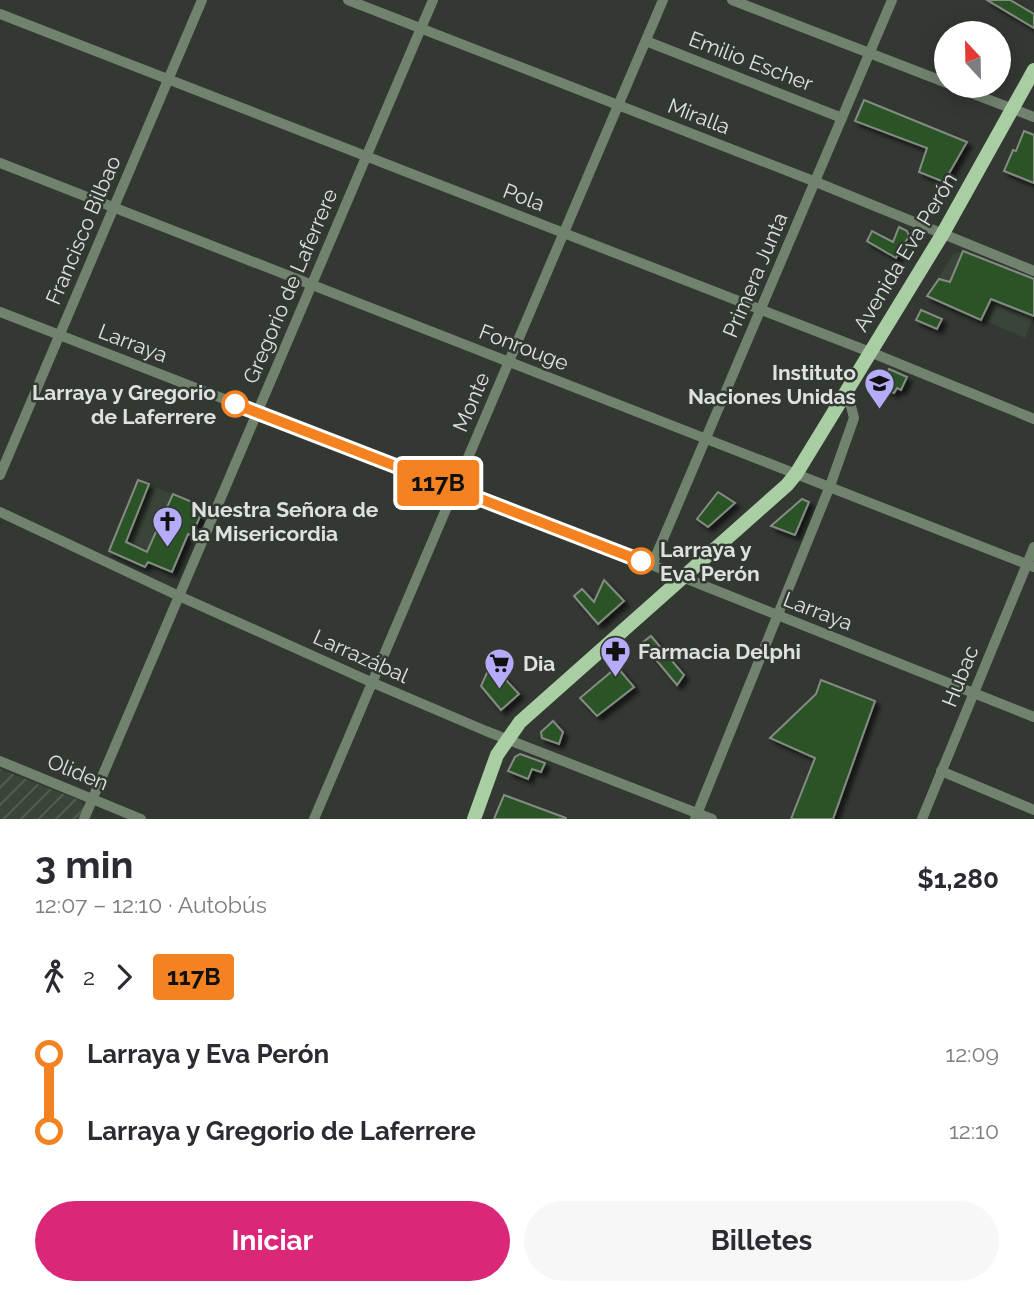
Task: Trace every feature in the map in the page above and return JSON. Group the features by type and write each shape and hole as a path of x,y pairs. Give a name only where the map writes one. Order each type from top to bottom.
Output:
{"main road":[{"name":"Avenida Eva Perón","path":"474,819 497,755 520,722 787,485 796,474 942,235 1034,70"}],"street":[{"name":"Francisco Bilbao","path":"0,475 202,0"},
{"name":"Miralla","path":"348,0 816,182 1034,271"},
{"name":"Gregorio de Laferrere","path":"84,819 433,0"},
{"name":"Monte","path":"314,819 663,0"},
{"path":"732,0 934,78"},
{"name":"Primera Junta","path":"652,565 891,0"},
{"name":"Pola","path":"0,14 870,352 1034,419"},
{"name":"Emilio Escher","path":"646,41 842,118"},
{"path":"985,98 1034,117"},
{"name":"Fonrouge","path":"0,163 1030,566"},
{"name":"Larraya","path":"0,312 652,565 1034,717"},
{"path":"696,816 830,486 854,418 851,406 843,394"},
{"name":"Larrazábal","path":"0,512 178,596 371,682 696,816 712,819"},
{"name":"Hubac","path":"922,819 1030,566 1034,547"},
{"name":"Oliden","path":"0,761 141,819"},
{"path":"941,771 1034,810"}],"shaded area":[{"path":"963,251 1034,278 1034,315 1025,338 927,296 953,255"},
{"path":"138,480 204,507 192,535 161,523 147,552 126,542 114,540"},
{"path":"0,769 81,801 85,808 82,819 0,819"}],"building":[{"path":"987,0 1010,0 1034,14 1034,28"},
{"path":"864,100 967,142 944,182 919,172 927,148 855,121"},
{"path":"1024,131 1034,135 1034,183 1004,171"},
{"path":"899,227 907,231 909,236 896,258 867,241 872,231 893,242"},
{"path":"963,251 1034,279 1034,316 991,299 981,320 927,296 939,279 950,282"},
{"path":"921,310 942,319 937,329 916,320"},
{"path":"889,369 907,377 901,390 897,388 894,393 881,387"},
{"path":"138,480 149,484 126,542 147,552 173,494 204,507 192,535 188,534 172,572 148,562 145,567 109,551"},
{"path":"718,492 735,503 708,527 697,519"},
{"path":"802,499 809,502 795,535 771,526"},
{"path":"604,580 624,601 598,624 574,596 582,589 594,602"},
{"path":"651,636 684,675 677,685 642,643"},
{"name":"Dia","path":"491,664 519,694 501,710 481,686"},
{"path":"617,667 634,687 597,716 580,698"},
{"path":"821,680 875,701 833,819 791,819 815,758 770,738 816,694"},
{"path":"553,721 563,732 559,744 542,738 541,732"},
{"path":"520,754 545,763 541,772 532,769 528,779 508,771 515,757"},
{"path":"504,795 566,818 566,819 494,819"}],"bus line":[{"name":"117B","path":"235,404 641,561"}],"place":[{"name":"Larraya y Gregorio de Laferrere","path":"235,404"},
{"name":"Instituto Naciones Unidas","path":"879,411"},
{"name":"Nuestra Señora de la Misericordia","path":"168,548"},
{"name":"Larraya y Eva Perón","path":"641,561"},
{"name":"Farmacia Delphi","path":"615,678"},
{"name":"Dia","path":"500,690"}]}
